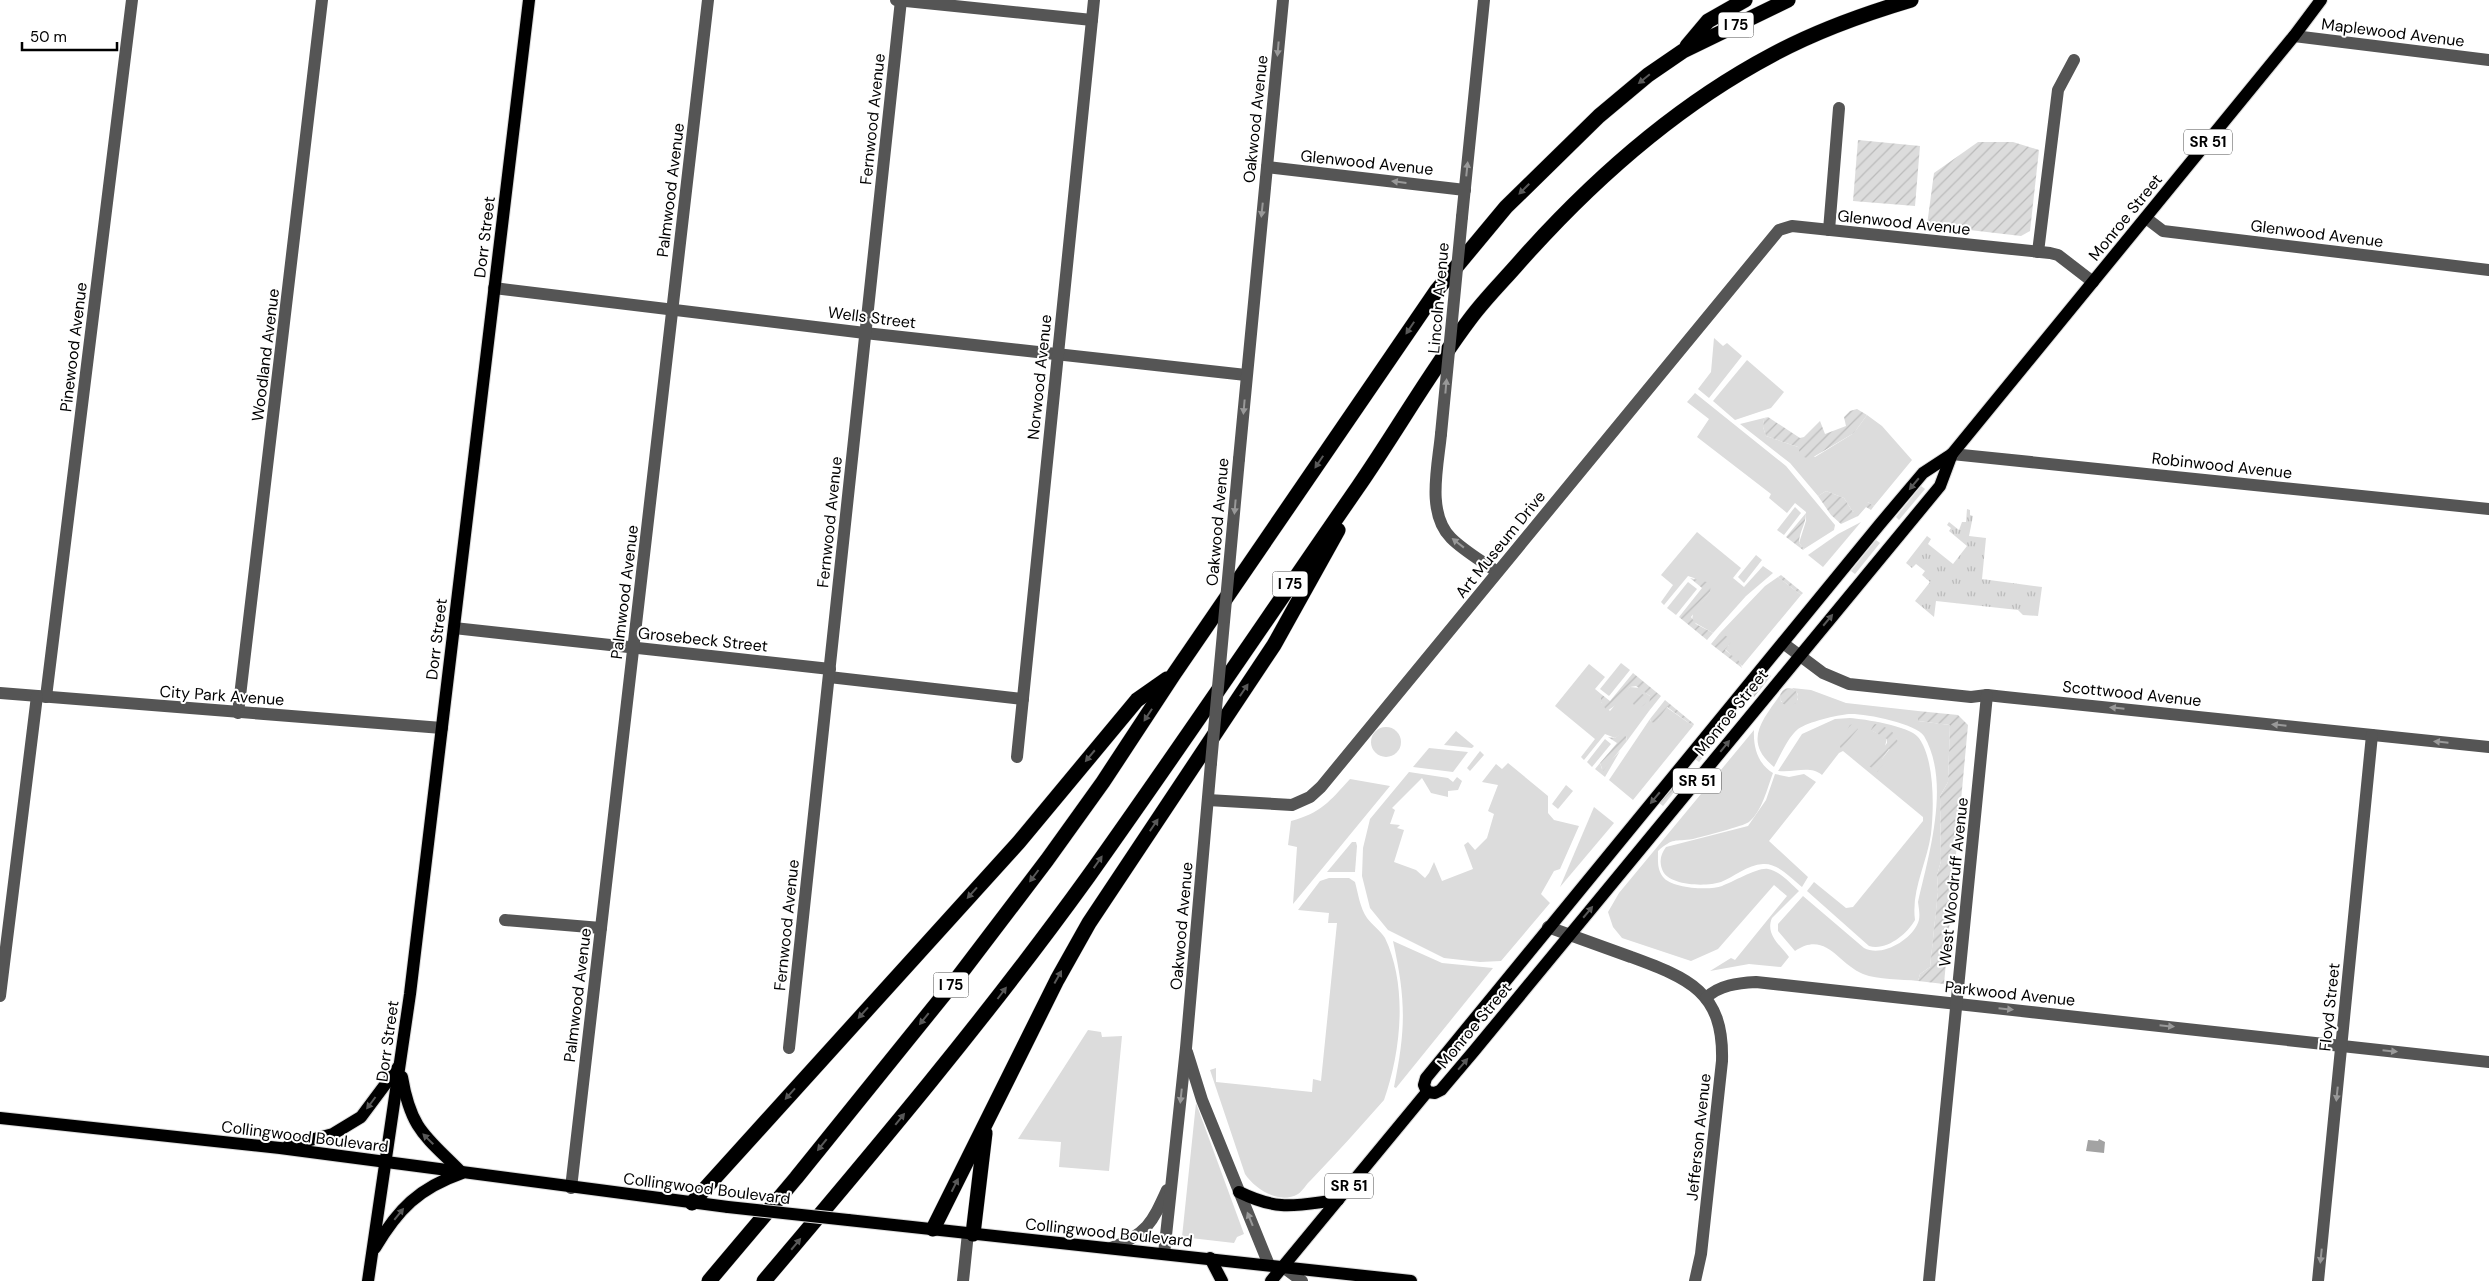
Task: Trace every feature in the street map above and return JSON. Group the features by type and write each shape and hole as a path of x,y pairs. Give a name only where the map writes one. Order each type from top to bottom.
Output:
{"highway":[{"path":"1683,51 1708,21 1745,0"},
{"name":"I 75","path":"709,1281 796,1178 961,973 1103,782 1174,674 1437,290 1506,207 1599,116 1648,75 1683,51 1788,0"},
{"name":"I 75","path":"764,1281 850,1180 998,998 1088,876 1383,450 1471,318 1564,213 1604,174 1703,97 1772,54 1863,15 1911,0"},
{"path":"933,1229 1057,980 1089,923 1274,645 1383,450"},
{"path":"692,1204 1019,842 1137,700 1174,674"},
{"path":"970,1233 986,1124"}],"main road":[{"name":"Dorr Street","path":"368,1281 400,1064 529,0"},
{"name":"Monroe Street","path":"1427,1092 1424,1085 1426,1078 1548,926 1923,473 1952,454 2294,36 2321,0"},
{"name":"Monroe Street","path":"1427,1092 1435,1093 1440,1090 1940,486 1952,454"},
{"path":"280,1148 346,1128 361,1117 400,1064"},
{"path":"372,1254 384,1233 417,1195 462,1173 417,1127 406,1100 400,1064"},
{"name":"Monroe Street","path":"1271,1281 1427,1092"},
{"name":"Collingwood Boulevard","path":"0,1118 280,1148 692,1204 1411,1281"},
{"path":"1240,1192 1267,1204 1281,1207 1338,1200"},
{"path":"1210,1258 1222,1281"}],"street":[{"name":"Pinewood Avenue","path":"0,996 42,697 132,0"},
{"name":"Woodland Avenue","path":"238,713 322,0"},
{"name":"Palmwood Avenue","path":"571,1188 708,0"},
{"path":"896,0 1092,20"},
{"name":"Fernwood Avenue","path":"789,1048 901,0"},
{"name":"Norwood Avenue","path":"1017,757 1094,0"},
{"name":"Oakwood Avenue","path":"1164,1254 1186,1048 1246,375 1283,0"},
{"name":"Lincoln Avenue","path":"1484,0 1464,190 1436,500 1441,521 1451,538 1497,572"},
{"name":"Maplewood Avenue","path":"2294,36 2489,60"},
{"path":"2038,252 2058,90 2074,60"},
{"path":"1829,230 1839,108"},
{"name":"Glenwood Avenue","path":"1266,167 1464,190"},
{"name":"Glenwood Avenue","path":"2146,218 2163,231 2489,270"},
{"name":"Glenwood Avenue","path":"1792,226 2058,255 2093,282"},
{"name":"Art Museum Drive","path":"1208,800 1292,805 1310,797 1327,780 1779,230 1792,226"},
{"name":"Wells Street","path":"494,288 673,308 865,333 1246,375"},
{"name":"Robinwood Avenue","path":"1952,454 2489,509"},
{"name":"Grosebeck Street","path":"454,628 634,648 1023,699"},
{"name":"Scottwood Avenue","path":"1783,643 1823,673 1849,684 1971,697 1988,695 2489,748"},
{"name":"City Park Avenue","path":"0,693 442,728"},
{"name":"West Woodruff Avenue","path":"1930,1281 1988,695"},
{"name":"Floyd Street","path":"2318,1281 2372,735"},
{"path":"505,920 601,928"},
{"path":"1548,926 1670,972 1692,985 1706,998"},
{"name":"Parkwood Avenue","path":"1706,998 1713,992 1730,985 1756,982 2489,1062"},
{"name":"Jefferson Avenue","path":"1695,1281 1702,1245 1722,1043 1715,1014 1706,998"},
{"name":"Oakwood Avenue","path":"1186,1048 1202,1100 1269,1265"},
{"name":"Oakwood Avenue","path":"1111,1248 1131,1240 1148,1226 1155,1218 1172,1181"},
{"path":"963,1281 970,1233"},
{"path":"1283,1267 1302,1281"}],"green space":[{"path":"1858,140 1920,146 1915,206 1853,201"},
{"path":"1978,142 2013,142 2039,150 2030,231 2021,236 1927,225 1934,173"},
{"path":"1714,338 1723,346 1727,343 1742,356 1709,398 1698,389 1711,372"},
{"path":"1747,360 1784,392 1771,408 1735,420 1713,401"},
{"path":"1695,393 1786,466 1835,525 1834,530 1804,549 1799,543 1806,521 1806,512 1795,503 1787,513 1769,498 1771,494 1697,437 1709,419 1687,402"},
{"path":"1857,409 1867,415 1854,433 1810,459 1801,456 1798,447 1766,436 1763,427 1764,419 1768,417 1800,438 1804,437 1820,421 1825,434 1846,426 1844,417 1850,411"},
{"path":"1867,415 1882,426 1912,460 1874,506 1868,502 1853,512 1844,498 1826,491 1818,496 1790,463 1740,424 1768,417 1764,419 1763,427 1766,436 1798,447 1815,457 1854,433"},
{"path":"1921,486 1925,489 1899,520 1896,517"},
{"path":"1826,491 1844,498 1853,512 1862,503 1868,502 1874,506 1871,510 1866,507 1858,516 1841,524 1831,515 1818,496"},
{"path":"1795,507 1801,513 1784,535 1777,530"},
{"path":"1967,509 1970,510 1970,515 1973,516 1969,536 1986,538 1982,579 2042,587 2038,616 2023,615 2018,610 1936,601 1934,617 1915,601 1930,582 1922,575 1925,571 1916,564 1912,568 1906,563 1927,536 1931,539 1928,544 1953,564 1967,546 1949,531 1951,528 1947,525 1949,522 1959,530 1962,522 1966,522"},
{"path":"1806,513 1799,539 1803,550 1786,537"},
{"path":"1861,522 1823,567 1808,555 1838,534"},
{"path":"1697,532 1741,568 1733,578 1744,587 1763,566 1773,573 1746,596 1713,633 1692,621 1693,613 1710,592 1694,578 1688,576 1664,605 1661,602 1673,585 1661,575"},
{"path":"1876,540 1880,543 1855,574 1851,571"},
{"path":"1756,555 1762,560 1744,583 1738,577"},
{"path":"1781,575 1803,593 1801,595 1778,577"},
{"path":"1778,577 1801,595 1742,666 1725,649 1729,645 1720,633 1765,586"},
{"path":"1690,578 1711,583 1710,592 1691,617 1696,624 1713,633 1707,640 1679,617 1702,588"},
{"path":"1688,582 1697,589 1676,615 1667,608"},
{"path":"1720,633 1730,638 1731,642 1725,650 1739,661 1742,668 1711,644"},
{"path":"1621,663 1630,670 1609,696 1600,689"},
{"path":"1589,664 1605,677 1595,689 1601,694 1601,702 1610,711 1630,687 1640,688 1652,698 1649,711 1627,741 1626,736 1622,733 1615,738 1605,734 1584,760 1581,757 1595,739 1555,706"},
{"path":"1767,672 1771,676 1754,697 1750,694"},
{"path":"1633,673 1661,696 1649,711 1650,696 1636,686 1630,687 1619,703 1607,711 1601,702 1601,694 1610,701"},
{"path":"1789,688 1795,691 1798,697 1795,703 1789,706 1783,703 1780,697 1783,691"},
{"path":"1792,688 1811,690 1846,703 1918,711 1918,721 1950,725 1948,782 1940,796 1941,861 1937,875 1938,892 1930,967 1920,974 1918,981 1863,974 1824,946 1815,944 1795,951 1778,931 1778,924 1803,896 1864,948 1878,951 1886,949 1907,937 1919,920 1918,902 1932,841 1937,796 1932,754 1924,736 1911,727 1877,717 1849,714 1823,719 1803,726 1791,737 1774,767 1759,748 1759,731 1762,722 1780,695 1781,702 1798,700 1798,694"},
{"path":"1639,693 1644,695 1646,700 1644,705 1639,707 1634,705 1632,700 1634,695"},
{"path":"1665,700 1694,724 1693,726 1667,707 1656,723 1651,722 1650,719"},
{"path":"1666,707 1693,726 1633,800 1609,780 1650,719 1651,722 1658,720"},
{"path":"1918,711 1958,715 1968,725 1944,984 1918,981 1920,974 1930,967 1938,892 1937,875 1941,861 1940,796 1948,782 1950,725 1918,721"},
{"path":"1850,718 1896,726 1906,730 1918,737 1924,746 1928,758 1932,784 1933,811 1929,845 1915,898 1915,920 1902,936 1883,946 1869,946 1807,891 1814,882 1846,908 1853,907 1923,821 1923,817 1843,751 1839,753 1822,775 1812,770 1778,771 1802,734 1835,719","holes":["1871,730 1897,739 1882,759 1887,738"]},
{"path":"1854,724 1858,729 1841,749 1839,744 1850,725"},
{"path":"1874,724 1891,731 1898,742 1899,748 1889,749 1882,759 1885,762 1877,772 1869,766 1887,743 1887,739 1871,730"},
{"path":"1722,725 1726,728 1699,762 1695,759"},
{"path":"1386,727 1392,728 1400,736 1400,748 1392,756 1386,757 1380,756 1372,748 1371,742 1372,736 1380,728"},
{"path":"1754,730 1754,743 1760,760 1773,773 1764,799 1754,817 1749,822 1739,826 1668,844 1658,851 1658,865 1661,874 1667,881 1691,887 1716,888 1752,872 1764,869 1772,870 1781,875 1799,891 1772,918 1770,924 1772,934 1789,957 1781,967 1749,964 1710,971 1731,958 1735,960 1787,896 1774,885 1718,949 1691,961 1622,938 1613,927 1608,912 1619,893"},
{"path":"1456,731 1474,746 1472,748 1444,745"},
{"path":"1622,732 1625,733 1627,741 1603,771 1600,763 1617,743 1608,737 1615,738"},
{"path":"1605,739 1611,744 1592,767 1587,762"},
{"path":"1429,748 1468,752 1453,772 1413,767"},
{"path":"1480,751 1484,755 1470,771 1467,768"},
{"path":"1620,751 1605,777 1595,769 1600,763 1602,769"},
{"path":"1508,763 1548,796 1548,813 1554,820 1579,826 1560,869 1554,871 1541,894 1550,903 1501,961 1480,962 1444,958 1388,930 1370,908 1362,876 1363,848 1370,819 1409,772 1448,778 1453,782 1457,777 1462,781 1458,790 1448,791 1448,797 1431,793 1422,778 1392,808 1395,810 1390,824 1400,825 1397,828 1404,830 1394,862 1416,870 1425,878 1434,862 1442,881 1473,869 1464,845 1468,842 1475,850 1487,838 1494,814 1488,811 1498,785 1482,782 1496,764 1502,769"},
{"path":"1687,769 1690,772 1663,806 1659,803"},
{"path":"1775,774 1789,777 1804,774 1816,782 1769,841 1808,877 1802,887 1784,872 1769,864 1757,865 1746,869 1714,884 1688,884 1671,879 1665,875 1661,866 1661,860 1666,847 1748,826 1766,800"},
{"path":"1350,779 1390,786 1293,904 1297,847 1288,845 1291,821 1318,810 1337,794"},
{"path":"1566,785 1573,791 1558,809 1552,804"},
{"path":"1594,807 1614,823 1560,887"},
{"path":"1352,842 1356,842 1357,846 1355,872 1327,872"},
{"path":"1329,878 1349,878 1355,882 1365,914 1385,938 1392,957 1397,977 1400,1019 1395,1061 1384,1100 1300,1193 1283,1198 1261,1190 1245,1174 1210,1070 1216,1068 1216,1082 1312,1092 1313,1079 1321,1081 1337,923 1328,923 1329,913 1298,910 1320,881"},
{"path":"1393,941 1442,963 1493,968 1396,1088 1394,1087 1401,1048 1403,1014 1400,980"},
{"path":"1088,1030 1101,1032 1102,1037 1122,1036 1109,1171 1059,1167 1061,1142 1018,1139"},
{"path":"1196,1103 1244,1234 1237,1237 1234,1243 1182,1237"}],"shaded area":[{"path":"2099,1139 2105,1142 2104,1153 2086,1151 2088,1140 2098,1141"}]}
